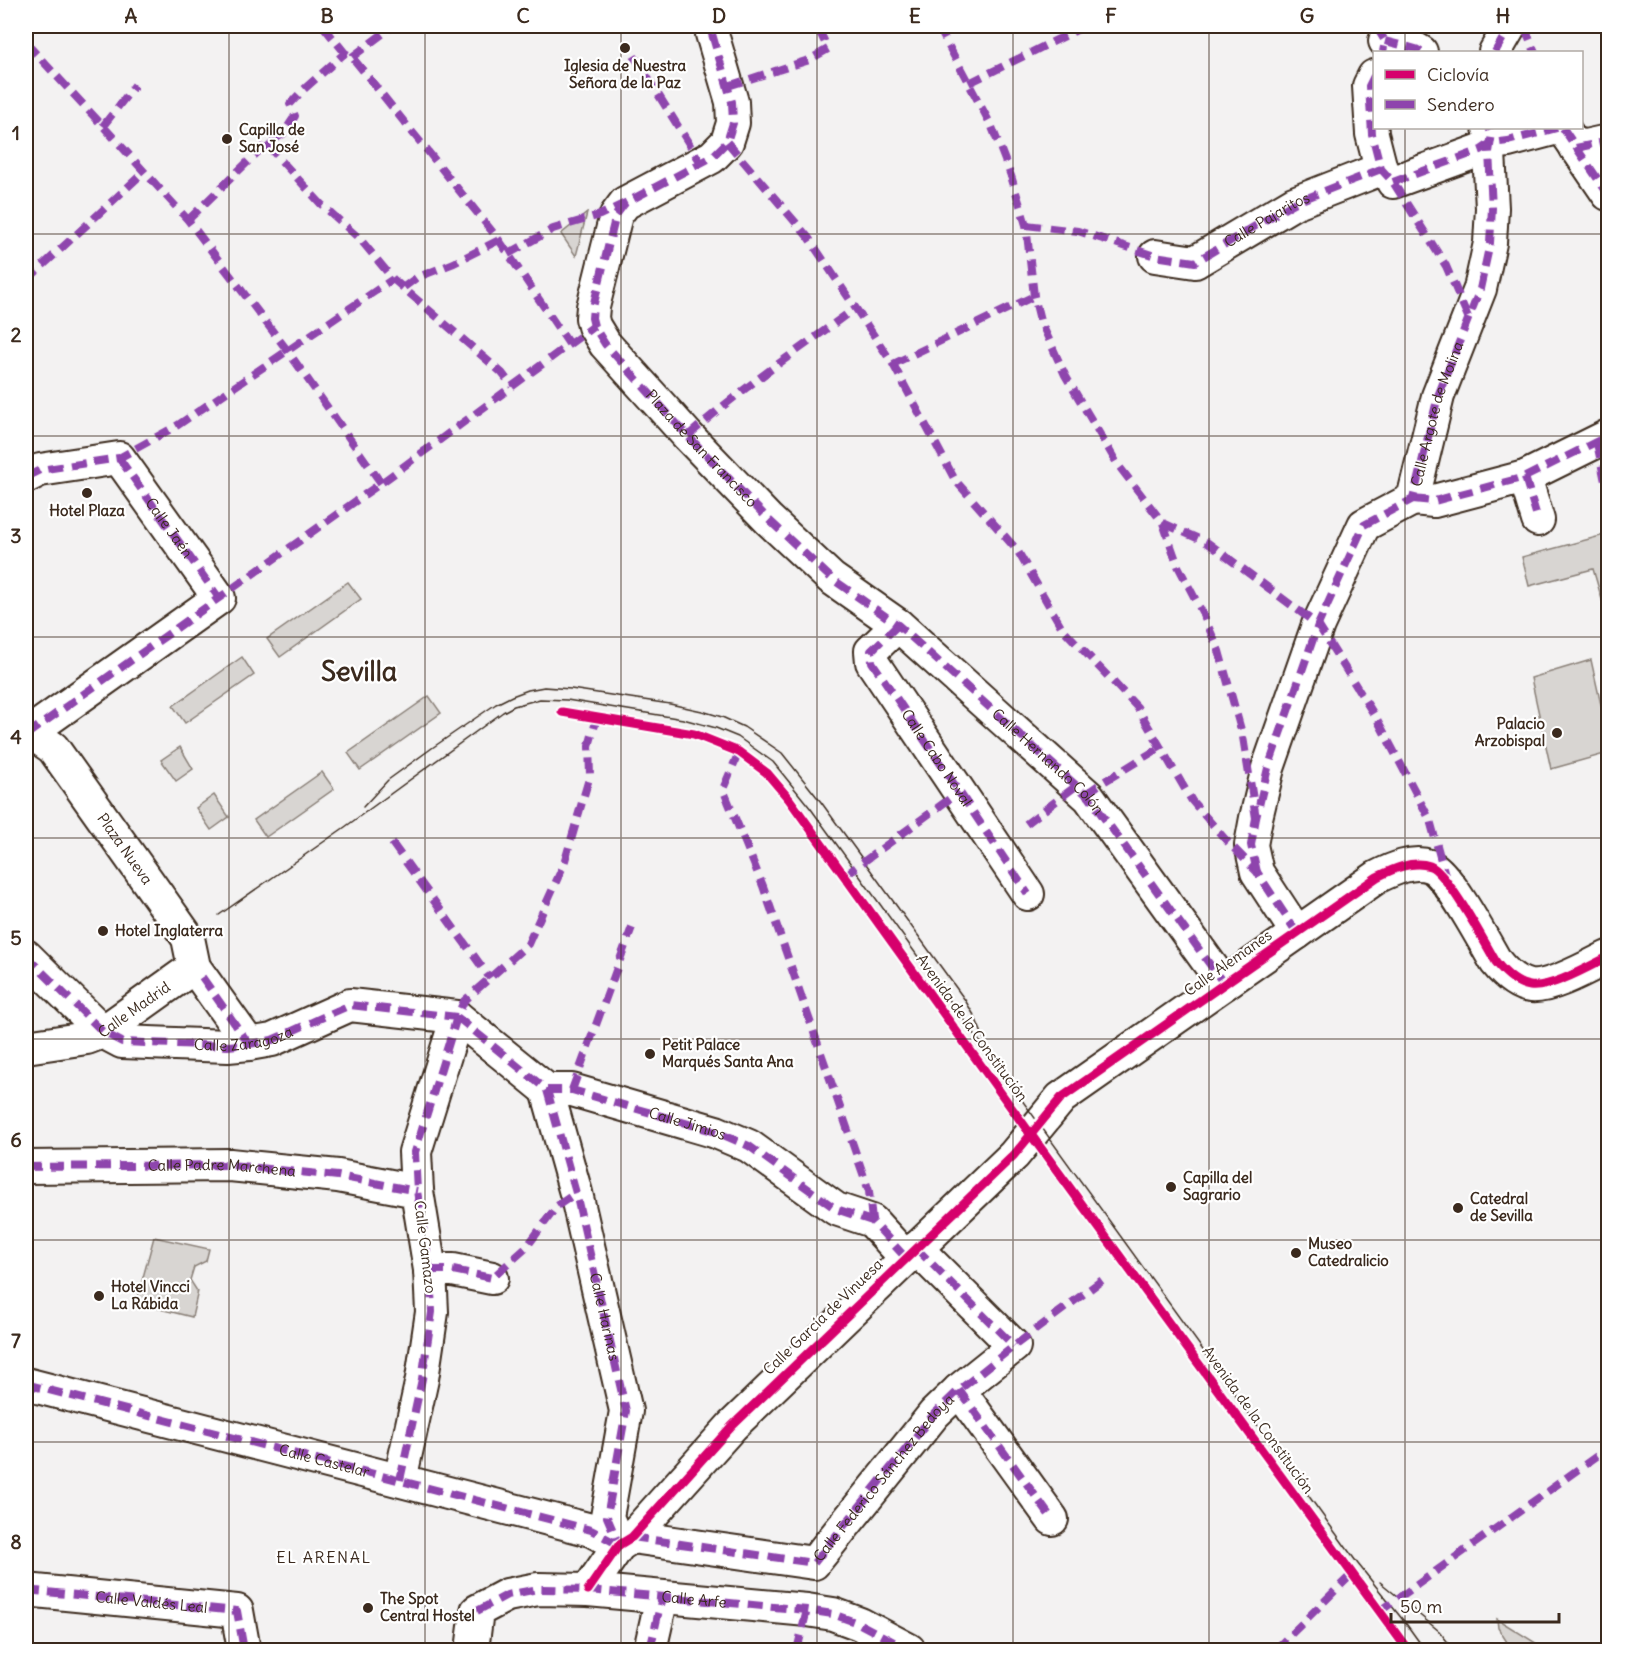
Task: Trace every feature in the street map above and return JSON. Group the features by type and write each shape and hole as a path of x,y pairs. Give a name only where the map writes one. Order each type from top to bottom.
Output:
{"street":[{"name":"Plaza de San Francisco","path":"712,26 712,34 732,102 734,123 727,142 712,157 625,203 616,215 612,227 592,308 592,318 605,344 688,436 831,578"},
{"path":"1496,51 1510,26"},
{"path":"1381,40 1419,51"},
{"path":"1372,81 1372,134 1387,175"},
{"path":"1565,134 1608,194"},
{"name":"Calle Pajaritos","path":"1155,256 1195,262 1294,203 1481,150 1490,135 1508,141 1565,134 1608,141"},
{"name":"Calle Argote de Molina","path":"1298,933 1257,872 1251,845 1265,778 1318,625 1364,525 1413,499 1438,396 1480,290 1488,255 1492,208 1490,135"},
{"path":"1413,499 1434,501 1525,477 1608,436"},
{"name":"Calle Jaén","path":"26,477 40,470 120,458 219,598"},
{"path":"1525,477 1538,520"},
{"name":"Calle Hernando Colón","path":"831,578 898,624 1089,797 1224,984"},
{"name":"Plaza Nueva","path":"198,972 188,938 53,748 27,731 219,598"},
{"name":"Calle Cabo Noval","path":"898,624 871,651 872,662 1028,894"},
{"name":"Calle Alemanes","path":"1039,1125 1061,1098 1393,869 1422,864 1440,872 1504,973 1529,986 1541,986 1559,981 1608,957"},
{"name":"Calle Madrid","path":"26,956 103,1032 198,972"},
{"path":"198,972 249,1044"},
{"name":"Calle Zaragoza","path":"103,1032 122,1042 228,1046 272,1040 350,1005 458,1017"},
{"path":"458,1017 547,1090"},
{"name":"Calle Gamazo","path":"400,1480 424,1368 432,1312 430,1270 417,1191 415,1152 458,1017"},
{"path":"26,1047 87,1038 103,1032"},
{"name":"Calle Jimios","path":"547,1090 572,1090 716,1132 749,1146 837,1209 872,1221 1014,1346"},
{"name":"Calle Harinas","path":"547,1090 576,1193 626,1411 607,1517 626,1541"},
{"name":"Calle García de Vinuesa","path":"588,1590 626,1541 732,1426 1014,1155 1039,1125"},
{"name":"Calle Padre Marchena","path":"26,1167 230,1165 338,1176 417,1191"},
{"path":"430,1270 453,1270 492,1278"},
{"name":"Calle Federico Sánchez Bedoya","path":"626,1541 814,1563 934,1414 959,1390 1014,1346"},
{"name":"Calle Castelar","path":"26,1384 400,1480 626,1541"},
{"path":"959,1390 1052,1519"},
{"name":"Calle Arfe","path":"465,1649 477,1611 507,1595 538,1589 588,1590 832,1614 860,1624 909,1650"},
{"name":"Calle Valdés Leal","path":"26,1590 237,1611 244,1650"},
{"path":"650,1650 662,1597"}],"shaded area":[{"path":"587,213 576,256 561,234"},
{"path":"1608,534 1608,620 1593,569 1529,586 1522,557"},
{"path":"348,582 361,599 280,657 267,639"},
{"path":"242,657 254,675 185,723 173,706"},
{"path":"1591,660 1608,736 1608,753 1551,769 1531,678"},
{"path":"429,696 441,713 360,770 348,753"},
{"path":"180,747 193,769 176,781 161,760"},
{"path":"322,772 334,789 266,837 254,820"},
{"path":"214,795 229,817 211,830 196,808"},
{"path":"154,1237 209,1249 206,1261 194,1267 190,1280 198,1291 192,1317 136,1303"},
{"path":"1497,1619 1547,1650 1512,1650 1498,1628"}],"tram line":[{"path":"363,807 388,780 432,748 496,704 528,690 544,687 571,689 670,704 722,717 744,727 782,753 821,802 965,1000 985,1041"},
{"path":"219,915 514,706 540,699 567,700 683,719 738,737 773,762 811,809 1358,1564 1425,1650"},
{"path":"1380,1582 1439,1631 1454,1650"}],"marked path":[{"path":"323,26 345,53 352,57 499,240 569,344"},
{"path":"352,57 393,26"},
{"path":"508,254 553,229 600,215 625,203 712,157 727,142 733,123 732,102 712,34 712,26"},
{"path":"728,86 809,60 828,49 817,26"},
{"path":"938,26 992,127 1011,176 1026,225 1034,296 1040,320 1065,375 1118,465 1163,523 1178,566 1219,651 1243,737 1256,818"},
{"path":"969,83 1085,26"},
{"path":"1376,26 1385,41 1383,51"},
{"path":"1496,51 1510,26"},
{"path":"1524,26 1535,51"},
{"path":"1385,41 1419,51"},
{"path":"26,43 188,220 287,350 381,483"},
{"path":"188,220 266,144 283,134 295,116 290,104 345,53"},
{"path":"634,56 701,163"},
{"path":"1373,78 1369,86 1372,134 1381,169 1393,182 1446,266 1468,317"},
{"path":"103,126 135,85"},
{"path":"1257,872 1251,845 1268,768 1318,625 1364,525 1413,499 1438,396 1480,289 1490,243 1492,208 1489,152 1492,134 1490,129"},
{"path":"1393,182 1481,150 1491,143 1553,129"},
{"path":"1564,129 1608,194"},
{"path":"1576,148 1608,141"},
{"path":"727,142 808,237 893,364 955,480 1017,550 1062,628 1137,707 1192,801 1257,872 1297,933"},
{"path":"266,144 321,204 360,239 393,279 502,373 512,386"},
{"path":"1026,225 1078,231 1155,256 1195,262 1294,203 1381,169"},
{"path":"26,281 144,172"},
{"path":"625,203 616,215 593,307 594,326 605,344 688,436 769,520 831,578 898,625 1089,797 1224,984"},
{"path":"404,287 416,278 454,263 499,240"},
{"path":"26,477 40,470 119,458 178,425 393,279"},
{"path":"893,364 1034,296"},
{"path":"688,436 749,386 855,308"},
{"path":"26,735 388,478 594,326"},
{"path":"1413,499 1434,501 1525,477 1608,436"},
{"path":"1597,443 1608,496"},
{"path":"119,458 219,598"},
{"path":"1525,477 1538,520"},
{"path":"1163,523 1208,543 1318,625 1378,721 1430,820 1445,875"},
{"path":"898,625 871,651 872,662 1028,894"},
{"path":"400,1480 422,1379 432,1312 430,1270 417,1191 415,1152 464,1001 528,944 564,864 590,775 589,746 597,718"},
{"path":"1086,794 1161,747"},
{"path":"739,752 723,789 763,886 869,1191 872,1221"},
{"path":"1026,824 1076,786"},
{"path":"844,876 959,792"},
{"path":"392,843 490,978"},
{"path":"572,1090 632,927"},
{"path":"26,956 103,1032 122,1042 228,1046 249,1044 272,1040 350,1005 457,1017"},
{"path":"202,977 249,1044"},
{"path":"457,1017 547,1090 572,1090 716,1132 749,1146 836,1209 872,1221 906,1258"},
{"path":"547,1090 576,1193 626,1411 607,1517 619,1545"},
{"path":"26,1167 230,1165 338,1176 417,1191"},
{"path":"430,1270 453,1270 492,1278 526,1248 557,1206 576,1193"},
{"path":"916,1248 1014,1346"},
{"path":"632,1537 814,1563 934,1414 959,1390 1014,1346 1105,1278"},
{"path":"26,1384 591,1530 619,1545"},
{"path":"959,1390 1052,1519"},
{"path":"1379,1612 1608,1448"},
{"path":"1275,1650 1352,1574"},
{"path":"477,1611 507,1595 538,1589 588,1590 833,1614 860,1624 909,1650"},
{"path":"26,1590 237,1611 244,1650"},
{"path":"650,1650 662,1597"},
{"path":"797,1650 807,1610"}],"cycle path":[{"name":"Avenida de la Constitución","path":"562,712 694,734 739,752 767,773 789,799 1026,1128 1408,1650"},
{"path":"588,1590 619,1545 632,1537 732,1426 1014,1155 1061,1098 1377,877 1396,868 1416,864 1430,866 1437,871 1465,909 1496,962 1511,977 1525,985 1538,986 1559,981 1608,957"}],"place":[{"name":"Iglesia de Nuestra Señora de la Paz","path":"625,48"},
{"name":"Capilla de San José","path":"227,139"},
{"name":"Hotel Plaza","path":"87,493"},
{"name":"Palacio Arzobispal","path":"1557,733"},
{"name":"Hotel Inglaterra","path":"103,931"},
{"name":"Petit Palace Marqués Santa Ana","path":"650,1054"},
{"name":"Capilla del Sagrario","path":"1171,1187"},
{"name":"Catedral de Sevilla","path":"1458,1208"},
{"name":"Museo Catedralicio","path":"1296,1253"},
{"name":"Hotel Vincci La Rábida","path":"99,1296"},
{"name":"The Spot Central Hostel","path":"368,1608"}],"district":[{"name":"Sevilla","path":"359,672"},
{"name":"EL ARENAL","path":"324,1557"}]}
